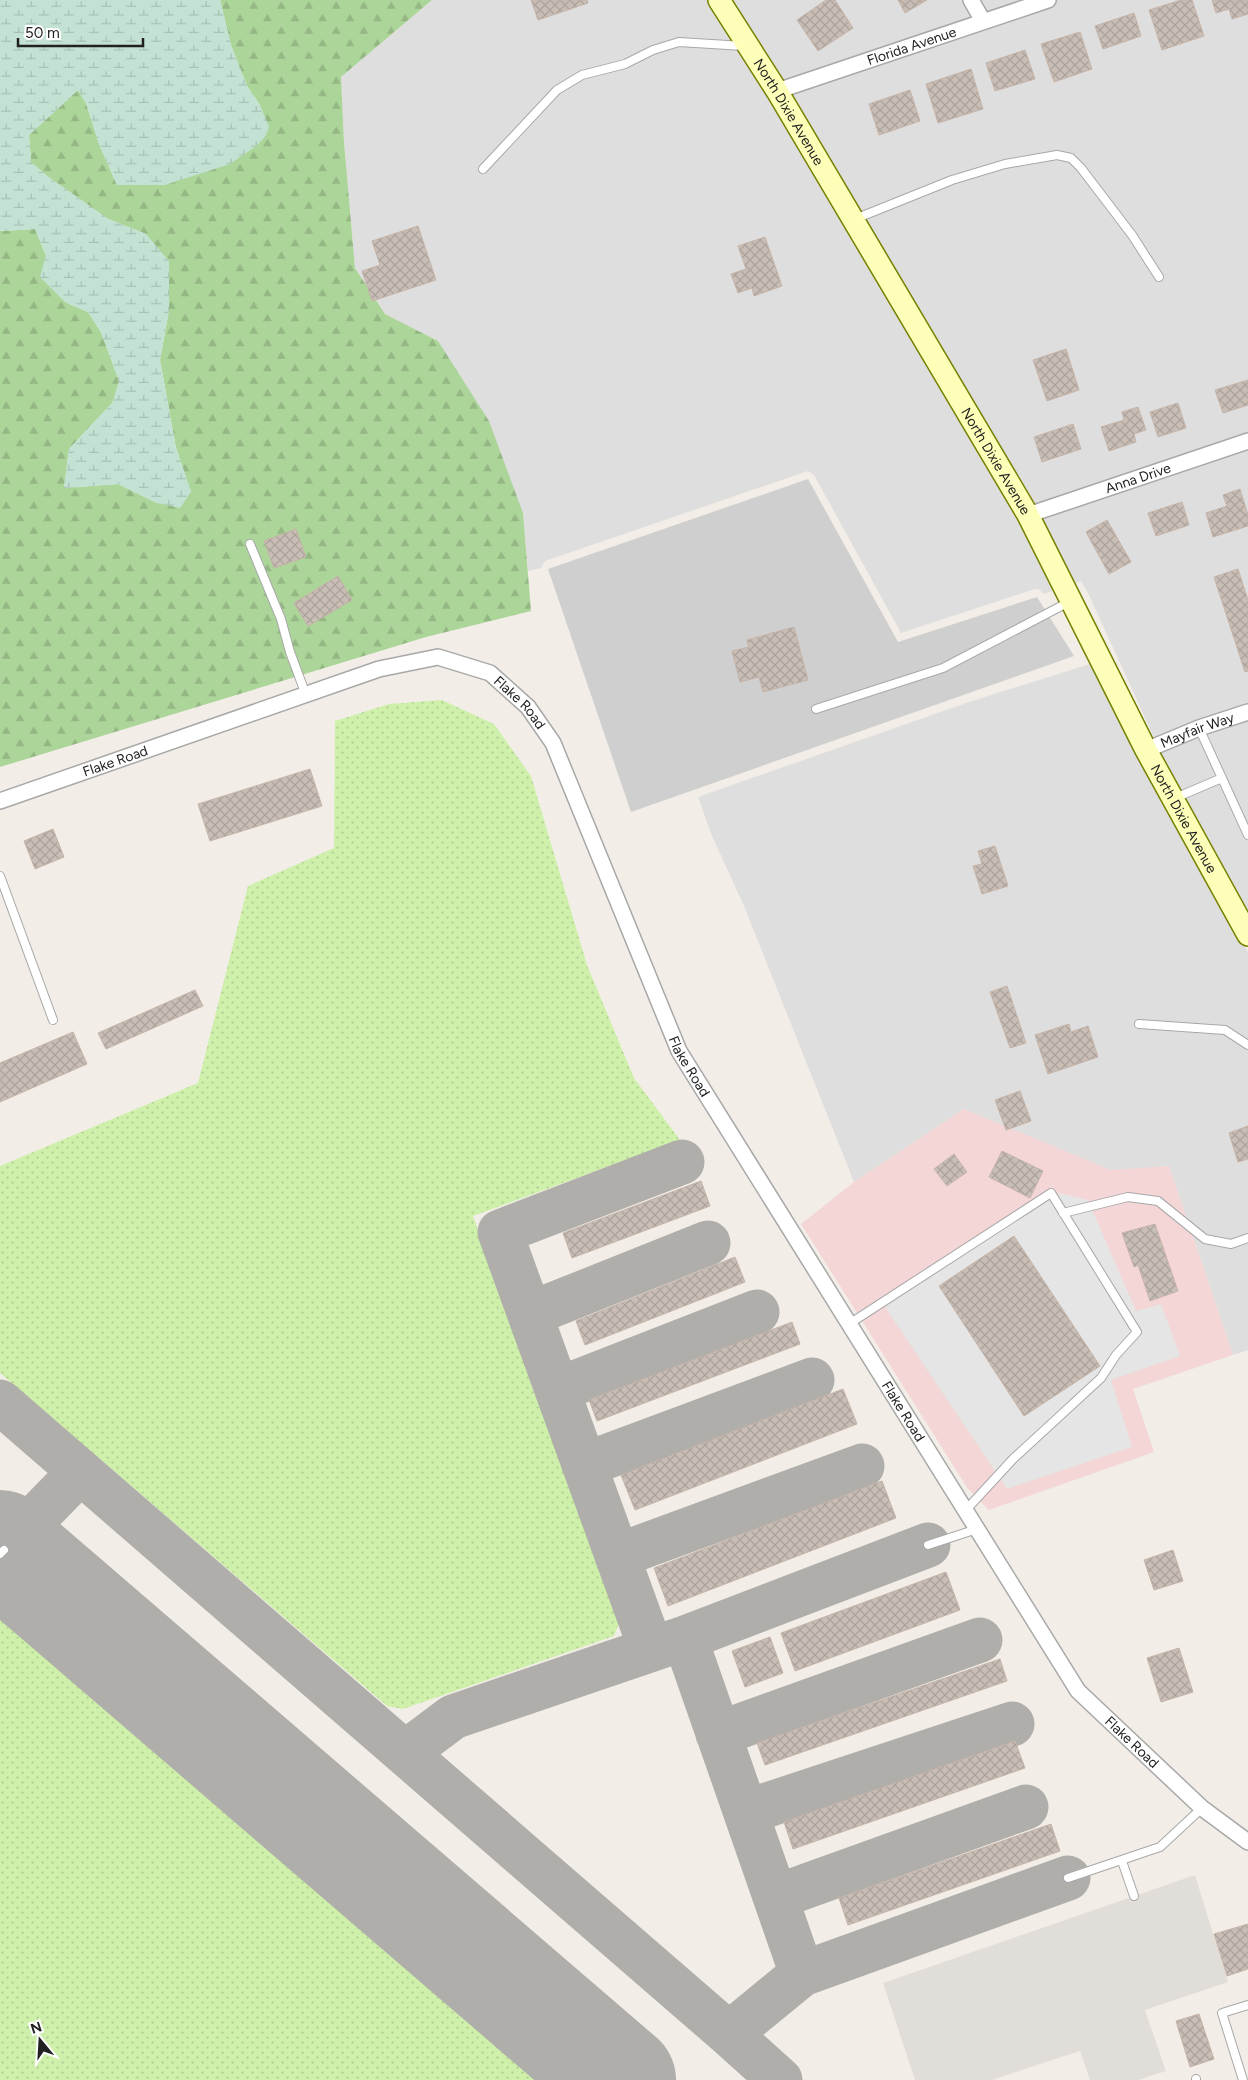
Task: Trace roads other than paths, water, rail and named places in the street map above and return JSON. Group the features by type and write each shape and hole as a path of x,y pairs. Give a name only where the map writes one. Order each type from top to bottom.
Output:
{"street":[{"name":"North Dixie Avenue","path":"719,0 777,91 1028,515 1146,750 1248,935"},
{"path":"971,0 982,21"},
{"name":"Florida Avenue","path":"777,91 1048,0"},
{"name":"Anna Drive","path":"1028,515 1248,441"},
{"name":"Flake Road","path":"0,801 379,669 438,657 490,672 528,707 553,743 679,1051 1078,1691 1202,1808 1248,1842"},
{"name":"Mayfair Way","path":"1146,750 1199,728 1248,712"}],"lane":[{"path":"483,169 557,90 582,75 625,64 653,50 679,42 749,46"},
{"path":"853,220 952,180 1005,164 1057,155 1071,158 1082,168 1132,235 1159,277"},
{"path":"250,544 281,620 290,652 306,695"},
{"path":"816,709 943,668 1072,601"},
{"path":"1199,728 1248,835"},
{"path":"1174,799 1222,778"},
{"path":"0,876 53,1020"},
{"path":"1139,1024 1226,1030 1248,1045"},
{"path":"849,1324 1051,1193 1137,1332 1116,1355 1101,1378 1013,1459 965,1511"},
{"path":"1063,1213 1128,1198 1158,1201 1205,1239 1231,1244 1248,1238"},
{"path":"928,1546 977,1529"},
{"path":"1068,1878 1160,1847 1202,1808"},
{"path":"1122,1861 1134,1896"},
{"path":"1243,2080 1222,2013 1248,2005"}]}
